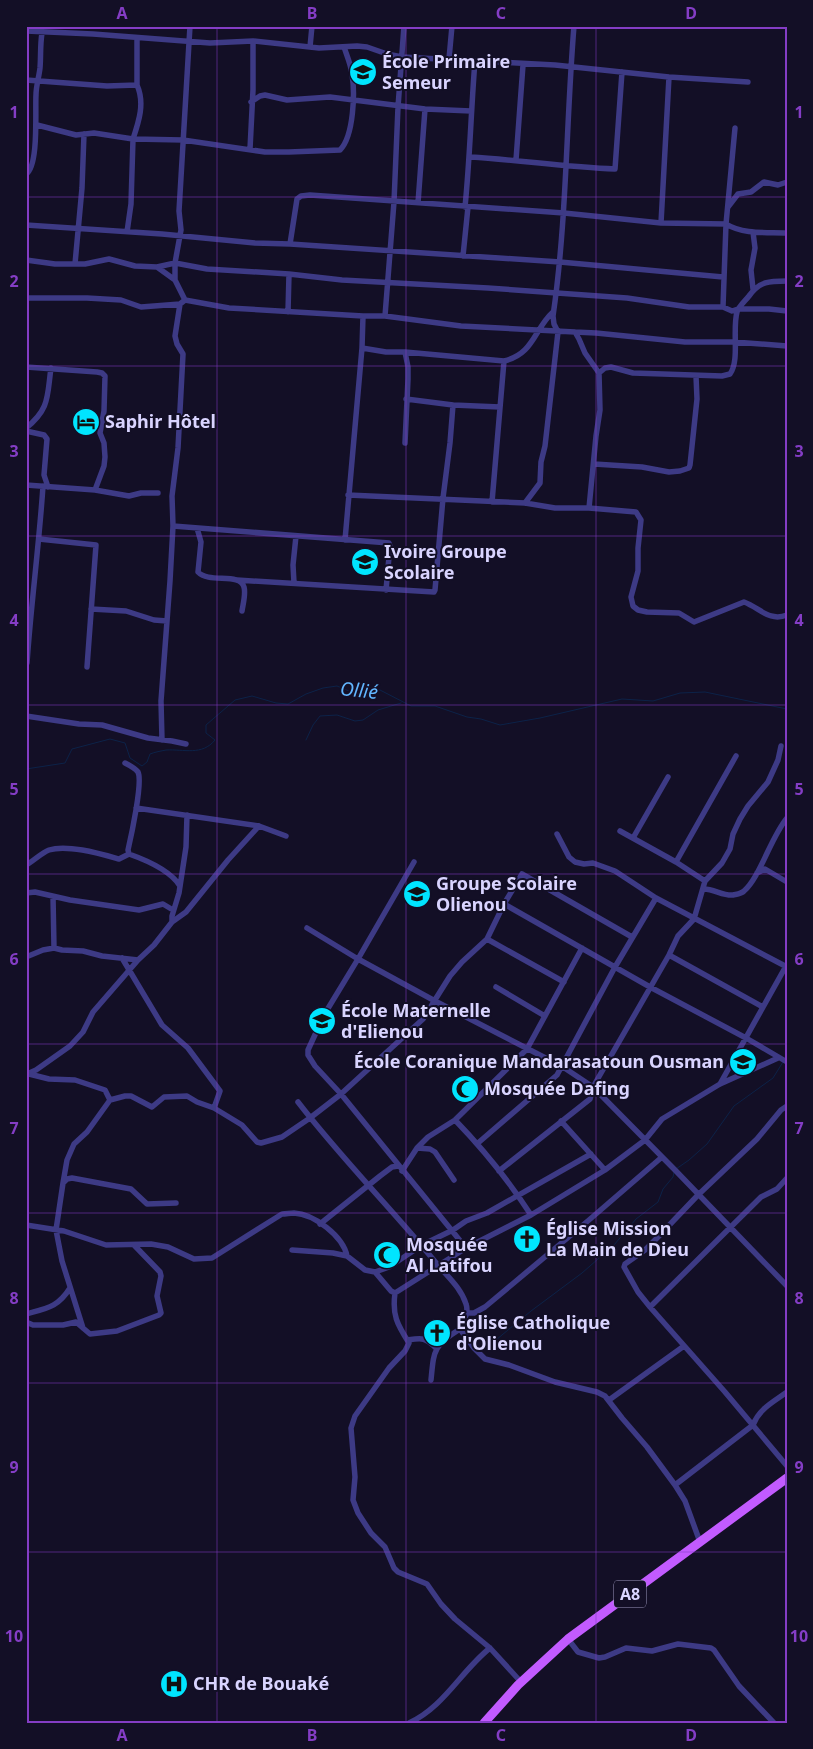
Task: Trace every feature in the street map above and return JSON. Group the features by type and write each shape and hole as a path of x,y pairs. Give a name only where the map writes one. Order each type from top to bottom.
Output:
{"main road":[{"name":"A8","path":"484,1723 500,1703 568,1639 787,1478"}],"street":[{"path":"93,34 94,26"},
{"path":"162,740 161,701 173,526 172,496 178,448 184,354 175,336 183,302 175,280 175,263 180,236 179,212 190,26"},
{"path":"310,47 312,26"},
{"path":"385,316 394,202 404,26"},
{"path":"449,59 452,26"},
{"path":"525,503 540,484 541,462 545,446 558,332 554,324 553,312 564,214 574,26"},
{"path":"26,31 210,43 253,41 310,47 367,47 402,57 556,65 669,77 748,82"},
{"path":"26,174 30,172 32,166 36,125 40,46 38,31"},
{"path":"127,232 131,204 133,139 139,119 141,102 137,85 137,38"},
{"path":"250,149 253,41"},
{"path":"36,125 57,131 84,134 94,132 133,139 183,140 250,149 289,152 340,150 346,141 350,127 353,100 352,73 344,47"},
{"path":"463,256 475,61"},
{"path":"516,160 524,64"},
{"path":"470,157 516,160 566,167 615,169 622,72"},
{"path":"660,223 669,77"},
{"path":"26,80 107,86 137,85"},
{"path":"251,102 260,96 266,95 287,100 330,98 398,107 471,111"},
{"path":"418,203 424,109"},
{"path":"723,307 726,224 735,128"},
{"path":"75,264 82,188 84,134"},
{"path":"728,207 738,194 751,192 764,182 778,185 787,182"},
{"path":"290,244 297,199 301,196 310,195 660,223 726,224 732,228 753,232 787,232"},
{"path":"26,225 254,243 560,262 723,277"},
{"path":"753,232 755,248 751,270 753,289"},
{"path":"26,260 55,264 85,264 109,259 134,266 158,267 175,263 207,269 289,274 342,280 627,298 689,307 723,307 732,311 738,309 769,309 787,312"},
{"path":"158,267 175,280"},
{"path":"288,312 289,274"},
{"path":"599,373 605,368 611,367 633,373 696,376 722,376 730,374 735,361 734,342 738,309 753,289 762,283 787,281"},
{"path":"26,298 121,300 141,307 183,302 229,308 385,316 461,326 596,333 685,342 734,342 787,346"},
{"path":"362,348 386,352 504,361 520,354 531,344 544,320 553,312"},
{"path":"345,540 362,348 363,316"},
{"path":"575,332 585,353 599,373 600,410 589,508"},
{"path":"405,352 408,366 405,444"},
{"path":"492,502 504,361"},
{"path":"26,366 97,372 105,376 104,411 100,433 104,444 105,457 104,466 95,490"},
{"path":"27,663 29,597 39,539 45,487 44,475 47,440 44,435 26,429 40,416 46,404 51,368"},
{"path":"594,464 642,467 669,472 688,468 691,458 697,399 696,376"},
{"path":"406,399 453,405 500,407"},
{"path":"197,528 201,542 198,568 200,575 211,578 435,592 442,498 453,405"},
{"path":"26,485 95,490 129,496 141,493 158,493"},
{"path":"348,495 442,498 525,503 555,508 589,508 636,512 641,520 638,571 631,597 632,603 638,610 679,613 694,622 744,602 770,616 779,618 787,615"},
{"path":"173,526 390,544 386,590"},
{"path":"294,583 293,565 296,536"},
{"path":"39,539 96,545 87,667"},
{"path":"237,580 244,587 242,611"},
{"path":"92,609 126,611 154,620 167,621"},
{"path":"26,716 79,724 102,725 148,738 186,744"},
{"path":"499,1171 590,1099 593,1088 678,936 694,919 705,881 722,863 730,849 733,834 740,819 768,782 778,760 781,746"},
{"path":"676,862 736,756"},
{"path":"125,762 138,772 139,778 136,808 128,850 129,854"},
{"path":"633,838 668,777"},
{"path":"136,808 259,826 286,836"},
{"path":"172,922 186,848 187,815"},
{"path":"704,889 710,889 726,895 742,893 756,873 780,827 787,818"},
{"path":"27,1074 36,1070 70,1046 83,1032 93,1012 138,960 154,945 172,922 186,912 228,860 259,826"},
{"path":"620,831 676,862 705,881"},
{"path":"557,834 569,857 576,862 602,865 622,875 656,898 786,967 720,1084"},
{"path":"26,865 48,850 55,849 91,851 119,859 129,854 144,859 176,880 180,886"},
{"path":"414,862 324,1015 308,1050 308,1055 315,1066 341,1094 402,1172 453,1230 466,1248"},
{"path":"756,873 764,870 787,882"},
{"path":"83,1328 62,1261 56,1230 67,1160 74,1144 87,1132 110,1100 131,1096 152,1107 164,1097 188,1096 197,1102 214,1108 242,1125 261,1144 282,1137 341,1094 423,1019 450,976 487,939 504,904 522,874 632,937"},
{"path":"26,893 36,892 70,900 139,910 163,904 173,910"},
{"path":"53,896 54,948"},
{"path":"478,1143 557,1075 563,1067 615,967 656,898"},
{"path":"504,904 787,1062"},
{"path":"307,928 358,959 435,1001 563,1067 593,1088 787,1286"},
{"path":"487,939 564,982"},
{"path":"26,956 54,948 138,960"},
{"path":"402,1172 417,1148 428,1137 455,1120 527,1049 582,948"},
{"path":"669,955 763,1006"},
{"path":"122,958 162,1025 188,1048 220,1091 214,1108"},
{"path":"496,987 545,1016"},
{"path":"395,1293 466,1248 531,1215 604,1170 645,1140 662,1119 720,1084 778,1058"},
{"path":"27,1074 49,1079 75,1080 96,1085 105,1090 110,1100"},
{"path":"298,1102 368,1186 457,1286 466,1302 468,1310 460,1329 436,1348 431,1380"},
{"path":"787,1106 781,1110 757,1139 644,1250 624,1266 638,1292 650,1307 787,1466"},
{"path":"455,1120 478,1143 531,1215"},
{"path":"561,1121 604,1170"},
{"path":"417,1148 430,1149 435,1152 454,1180"},
{"path":"292,1250 347,1256 365,1270 375,1272 389,1267 422,1245 453,1230 466,1221 486,1214 591,1154"},
{"path":"467,1313 474,1313 486,1307 662,1157"},
{"path":"320,1224 392,1167 398,1166"},
{"path":"63,1183 67,1179 72,1178 131,1189 141,1196 147,1204 176,1203"},
{"path":"650,1307 731,1229 761,1197 777,1188 787,1178"},
{"path":"26,1225 64,1231 106,1245 152,1244 168,1247 194,1259 212,1258 282,1214 294,1213 303,1215 320,1224 338,1237 346,1249 347,1256"},
{"path":"26,1322 33,1325 63,1325 76,1322 90,1334 117,1330 161,1313 158,1296 160,1272 134,1245"},
{"path":"375,1272 390,1292 395,1293"},
{"path":"26,1314 50,1307 62,1300 70,1288"},
{"path":"395,1293 394,1303 398,1327 408,1343 405,1352 389,1368 355,1416 351,1428 355,1476 353,1500 358,1513 371,1533 385,1547 394,1568 398,1572 427,1584 441,1604 455,1619 490,1648 522,1682"},
{"path":"460,1329 474,1348 485,1358 555,1382 597,1392 605,1396 675,1485 685,1501 700,1542"},
{"path":"407,1340 427,1339 436,1348"},
{"path":"609,1400 684,1346"},
{"path":"675,1485 753,1425 760,1411 787,1392"},
{"path":"568,1639 578,1652 598,1658 626,1648 652,1650 678,1644 711,1648 739,1686 774,1723"},
{"path":"409,1723 420,1718 438,1702 490,1648"}],"waterway":[{"name":"Ollié","path":"26,769 65,763 72,749 110,739 125,743 130,758 142,766 147,762 150,754 166,750 199,750 210,745 215,740 206,733 206,725 235,700 252,696 276,703 288,704 306,694 323,688 337,686 356,692 364,687 380,690 411,706 435,706 467,717 500,725 622,699 653,701 680,693 705,692 787,709"},
{"path":"306,740 313,725 320,716 337,715 355,721 363,720 378,710 401,703"},
{"path":"785,1058 787,1054"},
{"path":"676,1169 707,1144 734,1106 773,1078 783,1062"},
{"path":"485,1349 531,1311 582,1273 614,1245 636,1219 658,1202 663,1189 673,1177 674,1172"}],"place":[{"name":"École Primaire Semeur","path":"363,72"},
{"name":"Saphir Hôtel","path":"86,422"},
{"name":"Ivoire Groupe Scolaire","path":"365,562"},
{"name":"Groupe Scolaire Olienou","path":"417,894"},
{"name":"École Maternelle d'Elienou","path":"322,1021"},
{"name":"École Coranique Mandarasatoun Ousman","path":"743,1062"},
{"name":"Mosquée Dafing","path":"465,1089"},
{"name":"Église Mission La Main de Dieu","path":"527,1239"},
{"name":"Mosquée Al Latifou","path":"387,1255"},
{"name":"Église Catholique d'Olienou","path":"437,1333"},
{"name":"CHR de Bouaké","path":"174,1684"}]}
